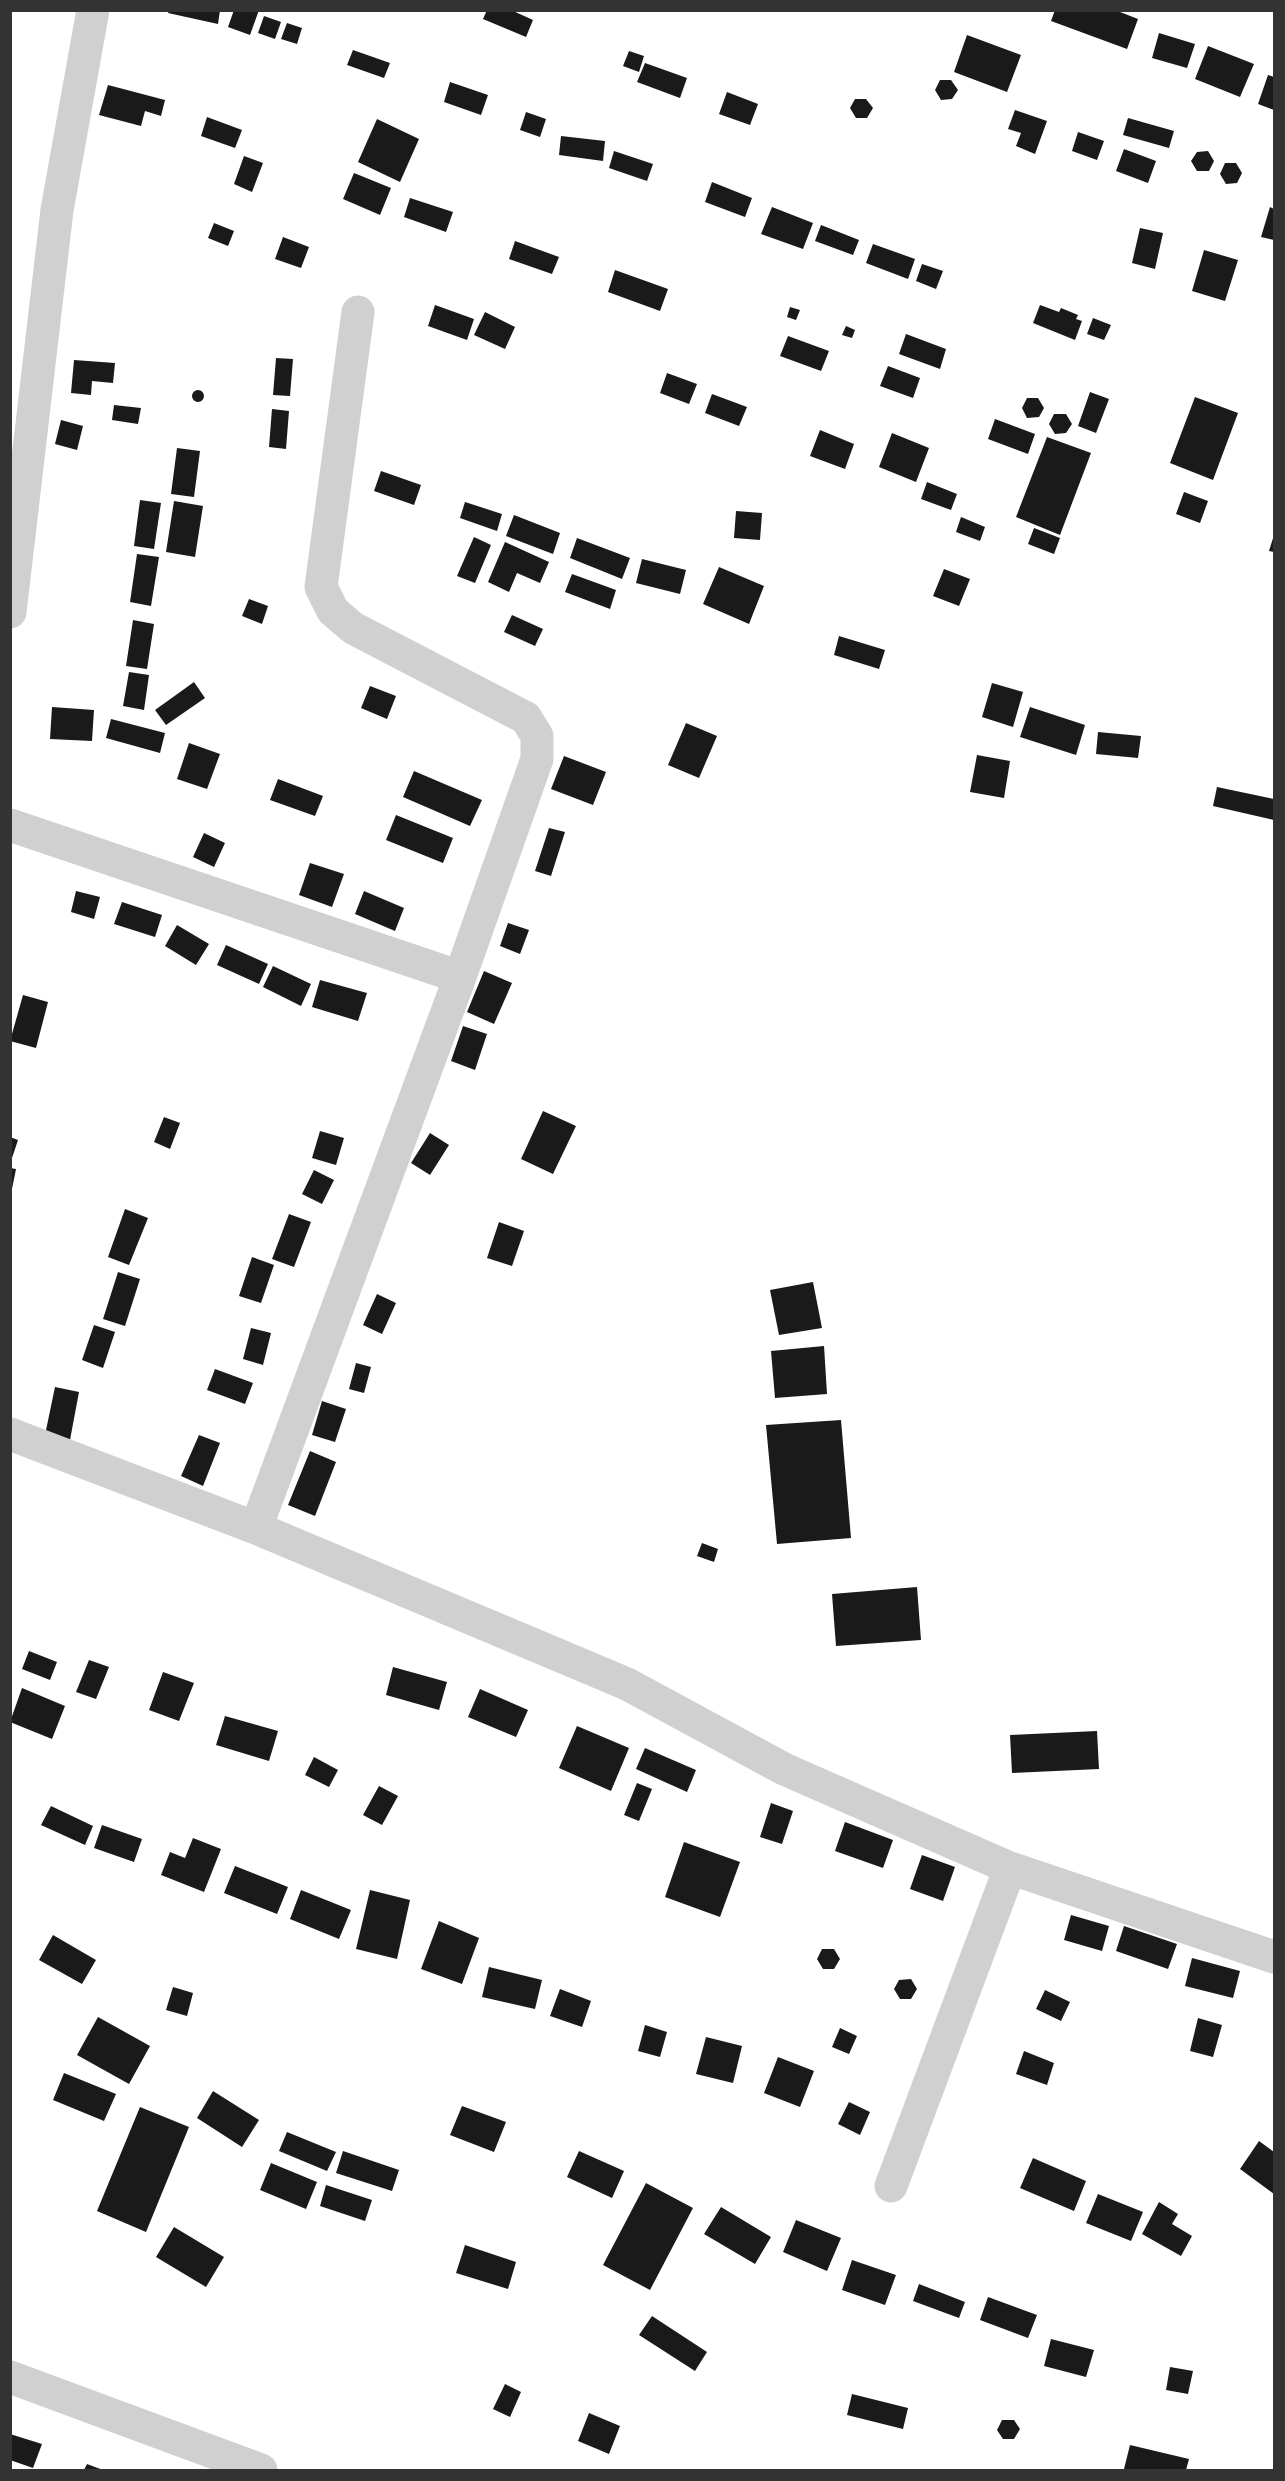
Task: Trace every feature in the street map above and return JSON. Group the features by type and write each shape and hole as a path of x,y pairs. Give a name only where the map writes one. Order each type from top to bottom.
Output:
{"street":[{"path":"10,612 16,513 57,210 93,10"},
{"path":"256,1528 460,977 537,759 537,736 526,718 353,628 333,611 321,587 358,312"},
{"path":"10,825 460,977"},
{"path":"10,1434 256,1528 627,1684 784,1769 1010,1868 1275,1958"},
{"path":"891,2186 1010,1868"},
{"path":"10,2377 261,2470"}],"building":[{"path":"169,10 220,10 218,24 168,13"},
{"path":"234,10 259,10 250,35 228,27"},
{"path":"487,10 511,10 533,20 526,37 483,19"},
{"path":"1055,10 1115,10 1138,19 1127,49 1051,21"},
{"path":"264,16 281,22 275,39 258,33"},
{"path":"287,23 302,28 297,44 281,39"},
{"path":"1159,33 1195,44 1187,68 1152,58"},
{"path":"967,35 1021,55 1007,92 954,72"},
{"path":"1208,46 1254,64 1240,97 1195,79"},
{"path":"353,50 390,63 384,78 347,65"},
{"path":"629,51 644,56 639,72 623,66"},
{"path":"645,63 687,78 680,98 637,82"},
{"path":"1268,75 1274,77 1274,110 1258,104"},
{"path":"940,80 951,80 958,90 952,99 941,100 935,90"},
{"path":"450,82 488,95 481,115 444,102"},
{"path":"108,85 165,100 161,116 145,111 141,126 99,115"},
{"path":"727,92 758,104 750,125 719,114"},
{"path":"855,99 866,99 873,108 867,118 856,118 850,108"},
{"path":"1015,110 1047,121 1035,154 1016,146 1021,133 1008,129"},
{"path":"526,112 546,119 540,137 520,130"},
{"path":"207,117 242,130 235,148 201,136"},
{"path":"1128,118 1174,131 1169,148 1123,135"},
{"path":"377,119 419,139 400,182 358,162"},
{"path":"1078,132 1104,141 1097,160 1072,151"},
{"path":"561,136 605,141 603,161 559,155"},
{"path":"1124,149 1156,161 1148,183 1116,171"},
{"path":"614,151 653,164 647,181 609,168"},
{"path":"1208,151 1214,161 1209,171 1197,171 1191,161 1197,152"},
{"path":"244,156 263,163 252,192 234,184"},
{"path":"1225,163 1236,163 1242,173 1237,183 1226,184 1220,174"},
{"path":"354,173 391,188 380,215 343,199"},
{"path":"712,182 752,198 745,217 705,202"},
{"path":"410,198 453,212 446,232 404,217"},
{"path":"772,207 813,223 803,249 761,234"},
{"path":"1270,207 1274,209 1274,240 1261,237"},
{"path":"214,223 234,231 228,246 208,238"},
{"path":"821,225 859,240 853,255 815,241"},
{"path":"1140,228 1163,233 1155,269 1132,263"},
{"path":"283,237 309,247 301,268 275,259"},
{"path":"515,241 559,257 552,274 509,259"},
{"path":"873,244 915,259 908,279 866,263"},
{"path":"1204,250 1238,260 1225,301 1192,291"},
{"path":"922,264 943,271 936,289 916,281"},
{"path":"615,270 668,289 660,311 608,292"},
{"path":"435,305 474,319 467,340 428,326"},
{"path":"1040,305 1059,312 1061,308 1078,315 1076,319 1082,321 1075,340 1033,323"},
{"path":"790,307 800,310 796,320 787,317"},
{"path":"485,312 515,327 505,349 474,335"},
{"path":"1093,318 1111,325 1104,340 1087,334"},
{"path":"846,326 855,330 852,338 842,335"},
{"path":"906,334 946,349 940,369 899,354"},
{"path":"788,336 829,351 821,371 780,356"},
{"path":"276,358 293,359 290,396 273,395"},
{"path":"74,360 115,363 113,383 92,381 91,395 71,393"},
{"path":"888,366 920,378 913,398 880,386"},
{"path":"667,373 697,384 689,404 660,393"},
{"path":"200,390 204,396 200,402 196,402 192,394"},
{"path":"1090,392 1109,399 1096,433 1078,426"},
{"path":"712,394 747,407 739,426 705,413"},
{"path":"1195,397 1238,413 1213,480 1170,463"},
{"path":"1027,398 1038,398 1044,408 1039,417 1027,418 1022,408"},
{"path":"114,405 141,408 138,424 112,420"},
{"path":"272,409 289,411 286,449 269,447"},
{"path":"1054,414 1066,414 1072,424 1066,433 1055,434 1049,424"},
{"path":"995,419 1035,434 1028,454 988,439"},
{"path":"61,420 83,426 77,450 55,444"},
{"path":"820,430 854,444 845,469 810,456"},
{"path":"892,433 929,448 916,482 879,467"},
{"path":"1047,437 1091,453 1060,535 1016,517"},
{"path":"177,448 200,451 194,497 171,494"},
{"path":"381,471 421,485 414,505 374,491"},
{"path":"927,482 957,494 951,510 921,499"},
{"path":"1184,492 1208,501 1200,523 1176,514"},
{"path":"140,500 161,503 154,549 134,546"},
{"path":"174,501 203,506 195,557 166,552"},
{"path":"465,502 502,514 497,531 460,518"},
{"path":"736,511 762,513 760,540 734,538"},
{"path":"514,515 560,533 553,554 506,536"},
{"path":"961,517 985,527 980,541 956,532"},
{"path":"1034,528 1060,538 1054,554 1028,544"},
{"path":"1274,535 1274,552 1269,551"},
{"path":"474,537 491,545 475,583 457,576"},
{"path":"577,538 630,558 622,579 570,558"},
{"path":"505,542 549,562 540,583 517,573 509,592 488,582"},
{"path":"137,554 159,557 151,606 130,602"},
{"path":"642,559 686,570 680,594 636,583"},
{"path":"719,567 764,586 749,624 703,604"},
{"path":"944,569 970,579 959,606 933,596"},
{"path":"572,574 616,590 610,609 565,592"},
{"path":"249,599 268,606 262,624 242,616"},
{"path":"512,615 543,629 535,646 504,632"},
{"path":"133,620 154,624 147,669 126,666"},
{"path":"839,636 885,650 879,669 834,655"},
{"path":"129,672 149,675 144,710 123,706"},
{"path":"194,682 205,698 166,725 155,710"},
{"path":"992,683 1023,692 1013,727 982,717"},
{"path":"370,686 396,696 387,719 361,708"},
{"path":"52,707 94,710 92,741 50,739"},
{"path":"1030,707 1085,725 1076,755 1020,737"},
{"path":"111,719 165,733 160,753 106,738"},
{"path":"686,723 717,736 699,778 668,765"},
{"path":"1098,732 1141,736 1138,758 1096,754"},
{"path":"189,743 220,754 207,789 177,779"},
{"path":"977,755 1010,761 1004,798 970,792"},
{"path":"564,756 606,772 593,805 551,789"},
{"path":"414,771 482,800 470,826 403,797"},
{"path":"278,779 323,796 315,816 270,800"},
{"path":"1217,787 1274,799 1274,820 1213,806"},
{"path":"396,815 453,838 443,863 386,840"},
{"path":"549,828 565,832 551,876 535,871"},
{"path":"204,833 225,843 214,867 193,857"},
{"path":"310,863 344,874 332,907 299,895"},
{"path":"76,891 100,897 94,919 71,912"},
{"path":"364,891 404,908 395,931 355,914"},
{"path":"122,902 162,915 155,937 114,924"},
{"path":"508,923 529,930 520,954 500,946"},
{"path":"177,925 209,944 196,965 165,946"},
{"path":"226,945 268,964 259,984 217,965"},
{"path":"273,966 311,984 301,1006 263,987"},
{"path":"484,971 512,983 494,1024 467,1012"},
{"path":"320,980 367,993 358,1021 312,1007"},
{"path":"23,995 48,1002 36,1048 10,1041"},
{"path":"463,1026 487,1034 475,1070 451,1061"},
{"path":"543,1111 576,1126 553,1174 521,1159"},
{"path":"164,1117 180,1123 170,1149 154,1142"},
{"path":"320,1131 344,1138 336,1165 312,1158"},
{"path":"430,1133 449,1145 430,1175 411,1163"},
{"path":"10,1137 18,1140 11,1161 10,1160"},
{"path":"10,1168 16,1169 12,1189 10,1189"},
{"path":"314,1170 334,1180 322,1204 302,1194"},
{"path":"125,1209 148,1218 129,1265 108,1257"},
{"path":"289,1214 311,1222 294,1267 272,1259"},
{"path":"499,1222 524,1231 512,1266 487,1258"},
{"path":"252,1257 274,1265 261,1303 239,1296"},
{"path":"118,1272 140,1279 125,1326 103,1319"},
{"path":"813,1282 822,1328 779,1335 770,1290"},
{"path":"377,1294 396,1303 382,1334 363,1325"},
{"path":"94,1325 115,1332 103,1368 82,1360"},
{"path":"251,1328 271,1333 263,1365 243,1359"},
{"path":"824,1346 827,1394 775,1398 771,1351"},
{"path":"356,1363 371,1367 364,1393 349,1389"},
{"path":"215,1369 253,1383 245,1404 207,1390"},
{"path":"55,1387 79,1392 70,1440 45,1435"},
{"path":"322,1401 346,1409 335,1442 312,1435"},
{"path":"841,1420 851,1538 777,1544 766,1425"},
{"path":"199,1435 220,1443 203,1486 181,1476"},
{"path":"310,1451 336,1462 315,1516 288,1505"},
{"path":"702,1543 718,1549 714,1562 697,1556"},
{"path":"917,1587 921,1640 836,1646 832,1594"},
{"path":"29,1651 57,1662 50,1680 22,1669"},
{"path":"89,1660 109,1667 96,1699 76,1692"},
{"path":"393,1667 447,1682 439,1710 386,1695"},
{"path":"163,1672 194,1683 179,1721 149,1710"},
{"path":"22,1688 65,1706 52,1739 10,1722"},
{"path":"480,1689 528,1710 516,1737 468,1717"},
{"path":"225,1716 278,1731 269,1761 216,1745"},
{"path":"577,1726 629,1748 611,1791 559,1768"},
{"path":"1097,1731 1099,1769 1012,1773 1010,1735"},
{"path":"645,1748 696,1770 687,1792 636,1769"},
{"path":"314,1757 338,1770 329,1787 305,1775"},
{"path":"637,1783 652,1789 639,1821 624,1815"},
{"path":"379,1786 398,1796 382,1825 363,1815"},
{"path":"771,1803 793,1811 782,1844 760,1837"},
{"path":"51,1806 93,1826 85,1845 41,1825"},
{"path":"845,1822 893,1840 883,1868 835,1851"},
{"path":"102,1825 142,1839 134,1862 94,1848"},
{"path":"193,1838 221,1849 204,1892 161,1875 170,1852 185,1858"},
{"path":"684,1842 740,1862 720,1917 665,1897"},
{"path":"922,1855 955,1867 943,1901 910,1889"},
{"path":"235,1866 288,1887 277,1914 224,1893"},
{"path":"301,1890 351,1910 339,1939 290,1919"},
{"path":"370,1890 410,1900 397,1959 356,1949"},
{"path":"1071,1915 1109,1926 1102,1951 1064,1940"},
{"path":"439,1921 479,1938 462,1984 421,1969"},
{"path":"1124,1926 1177,1944 1168,1969 1116,1951"},
{"path":"53,1935 96,1960 82,1984 39,1960"},
{"path":"822,1949 834,1949 840,1959 834,1969 823,1969 817,1959"},
{"path":"1192,1958 1240,1971 1233,1998 1185,1986"},
{"path":"489,1967 542,1980 535,2009 482,1997"},
{"path":"911,1979 917,1989 911,1999 900,1999 894,1989 899,1980"},
{"path":"173,1987 193,1993 187,2016 166,2010"},
{"path":"560,1989 591,2001 582,2027 550,2016"},
{"path":"1045,1990 1070,2002 1061,2021 1036,2009"},
{"path":"98,2017 150,2046 129,2084 77,2055"},
{"path":"1198,2018 1222,2025 1213,2057 1190,2051"},
{"path":"645,2025 667,2032 660,2057 638,2051"},
{"path":"840,2028 857,2036 849,2054 832,2047"},
{"path":"706,2037 742,2046 733,2083 696,2074"},
{"path":"1024,2051 1054,2063 1047,2085 1016,2074"},
{"path":"778,2057 814,2071 800,2107 764,2093"},
{"path":"64,2073 116,2094 104,2121 53,2100"},
{"path":"213,2091 259,2120 242,2147 197,2118"},
{"path":"849,2102 870,2112 860,2135 838,2124"},
{"path":"462,2106 506,2122 494,2152 450,2135"},
{"path":"140,2107 189,2127 146,2232 97,2211"},
{"path":"287,2132 336,2152 327,2171 279,2151"},
{"path":"1259,2141 1274,2152 1274,2194 1240,2169"},
{"path":"343,2151 399,2170 392,2191 336,2173"},
{"path":"579,2151 624,2171 612,2198 567,2177"},
{"path":"1033,2158 1086,2181 1074,2211 1020,2188"},
{"path":"271,2163 317,2182 306,2209 260,2190"},
{"path":"646,2183 693,2208 650,2290 603,2265"},
{"path":"326,2185 372,2200 365,2221 320,2206"},
{"path":"1098,2194 1143,2212 1131,2241 1086,2223"},
{"path":"1159,2202 1178,2214 1172,2224 1192,2236 1181,2256 1142,2234"},
{"path":"721,2207 771,2237 755,2264 704,2234"},
{"path":"796,2220 841,2238 827,2271 783,2252"},
{"path":"174,2227 224,2257 206,2287 156,2257"},
{"path":"465,2245 516,2262 508,2289 456,2273"},
{"path":"852,2260 896,2275 885,2305 842,2290"},
{"path":"919,2284 965,2302 959,2318 913,2301"},
{"path":"988,2297 1037,2315 1028,2338 980,2320"},
{"path":"652,2316 707,2352 695,2371 639,2335"},
{"path":"1051,2339 1094,2350 1086,2377 1044,2366"},
{"path":"1170,2367 1193,2371 1188,2394 1166,2390"},
{"path":"505,2384 521,2392 510,2417 493,2409"},
{"path":"852,2394 908,2408 903,2429 847,2415"},
{"path":"589,2413 620,2426 609,2454 578,2441"},
{"path":"1002,2420 1014,2420 1020,2429 1014,2439 1003,2439 997,2430"},
{"path":"10,2434 42,2444 33,2468 10,2460"},
{"path":"1130,2445 1189,2459 1186,2470 1124,2469"},
{"path":"87,2464 103,2470 84,2470"}]}
